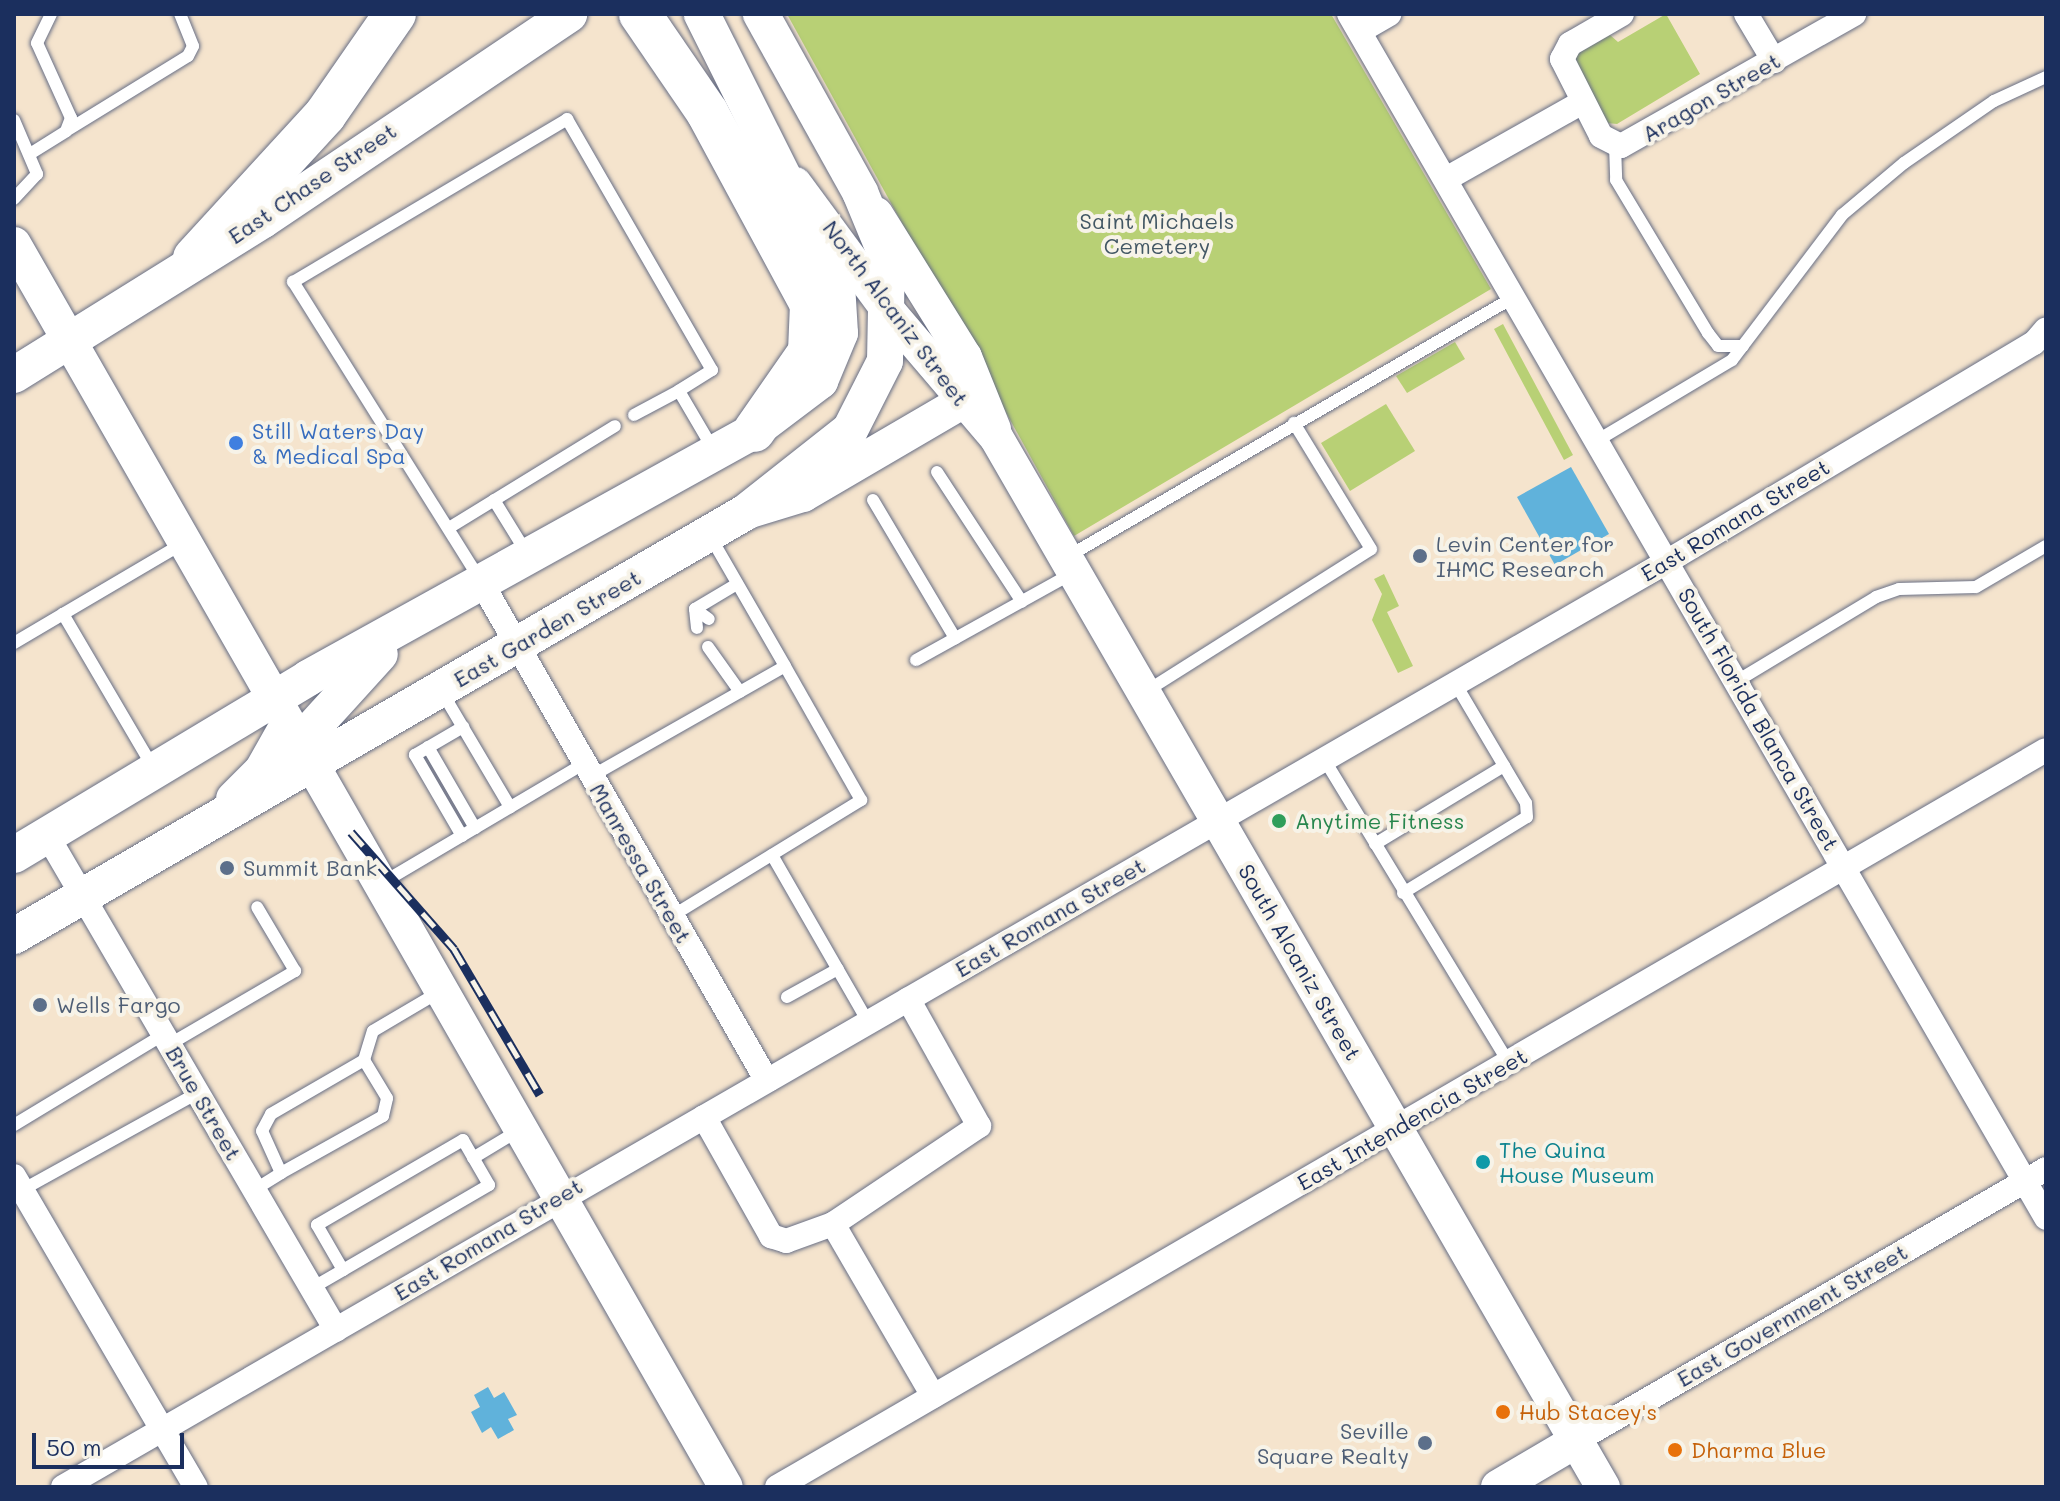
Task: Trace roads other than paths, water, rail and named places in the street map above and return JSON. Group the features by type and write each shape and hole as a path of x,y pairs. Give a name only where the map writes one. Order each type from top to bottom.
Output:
{"highway":[{"path":"194,258 285,164 371,54 395,14"},
{"path":"640,14 707,112 808,291 809,352 754,431"}],"main road":[{"name":"East Chase Street","path":"14,375 194,258 263,220 436,99 569,14"},
{"name":"North Alcaniz Street","path":"702,14 787,174"},
{"name":"North Alcaniz Street","path":"761,14 860,192"},
{"name":"East Garden Street","path":"14,936 210,822 294,734 428,609 754,431 820,381 840,333 837,284 787,174"},
{"name":"East Garden Street","path":"14,855 155,771 441,690 746,512 850,430 882,370 890,313 887,257 860,192"},
{"path":"210,822 262,771 294,734 428,609"}],"street":[{"path":"1354,23 1390,14"},
{"name":"Aragon Street","path":"1622,14 1564,52 1563,69 1601,136 1615,145 1630,145 1854,14"},
{"path":"1746,14 1774,61"},
{"name":"South Florida Blanca Street","path":"1354,23 1846,869 2036,1175 2046,1218"},
{"path":"1446,179 1581,103"},
{"name":"North Alcaniz Street","path":"787,174 890,313 962,402 996,437"},
{"name":"North Alcaniz Street","path":"860,192 906,253 965,357 996,437"},
{"path":"14,244 726,1487"},
{"name":"East Romana Street","path":"63,1487 336,1330 559,1196 767,1081 1668,561 2042,338"},
{"path":"746,512 803,495 962,402"},
{"name":"South Alcaniz Street","path":"996,437 1603,1487"},
{"name":"Manressa Street","path":"480,580 514,646 767,1081"},
{"name":"East Intendencia Street","path":"785,1485 2046,750"},
{"name":"Brue Street","path":"47,835 336,1330"},
{"path":"704,1117 771,1236 786,1241 833,1224 979,1126 908,999"},
{"name":"East Government Street","path":"1498,1487 2036,1175"},
{"path":"18,1183 196,1487"},
{"path":"833,1224 933,1396"}],"lane":[{"path":"51,14 37,43 71,118 66,131"},
{"path":"33,152 188,56 193,46 180,14"},
{"path":"1598,440 1732,360 1842,215 1955,126 2046,77"},
{"path":"480,580 452,526 293,282 567,119 712,370 634,415"},
{"path":"14,120 33,152 37,174 14,199"},
{"path":"1615,145 1616,180 1708,333 1718,346 1743,346"},
{"path":"916,660 1022,602 1071,564 1294,423 1514,297"},
{"path":"679,391 715,451"},
{"path":"1145,692 1371,549 1294,423"},
{"path":"452,526 615,426"},
{"path":"937,472 1022,602"},
{"path":"494,500 527,554"},
{"path":"873,500 955,638"},
{"path":"672,916 861,800 708,534"},
{"path":"14,643 185,543"},
{"path":"1737,681 1876,597 1899,589 1968,590 2046,546"},
{"path":"695,609 737,584"},
{"path":"695,609 709,619"},
{"path":"695,609 697,628"},
{"path":"63,614 155,771"},
{"path":"715,646 740,692"},
{"path":"381,884 510,807 587,771 785,666"},
{"path":"1403,893 1527,817 1504,766 1455,683"},
{"path":"441,690 510,807"},
{"path":"462,836 415,755 463,727"},
{"path":"428,747 475,828"},
{"path":"1324,759 1509,1063"},
{"path":"1375,844 1504,766"},
{"path":"772,855 868,1022"},
{"path":"14,1125 295,971 257,907"},
{"path":"787,997 838,969"},
{"path":"281,1173 266,1145 265,1121 364,1060 373,1031 441,990"},
{"path":"254,1190 383,1116 387,1098 364,1060"},
{"path":"18,1183 198,1093"},
{"path":"473,1158 521,1129"},
{"path":"312,1288 343,1270 489,1185 463,1140 317,1225 343,1270"}],"water":[{"path":"1571,467 1609,534 1555,565 1517,497"},
{"path":"488,1387 494,1398 504,1392 517,1415 508,1419 514,1430 498,1439 491,1427 482,1433 471,1412 480,1407 474,1395"}],"railway":[{"path":"351,832 454,949 540,1095"}],"place":[{"name":"Still Waters Day & Medical Spa","path":"236,443"},
{"name":"Levin Center for IHMC Research","path":"1420,556"},
{"name":"Anytime Fitness","path":"1279,821"},
{"name":"Summit Bank","path":"227,868"},
{"name":"Wells Fargo","path":"40,1005"},
{"name":"The Quina House Museum","path":"1483,1162"},
{"name":"Hub Stacey's","path":"1503,1412"},
{"name":"Seville Square Realty","path":"1425,1443"},
{"name":"Dharma Blue","path":"1675,1450"}],"park label":[{"name":"Saint Michaels Cemetery","path":"1157,232"}]}
